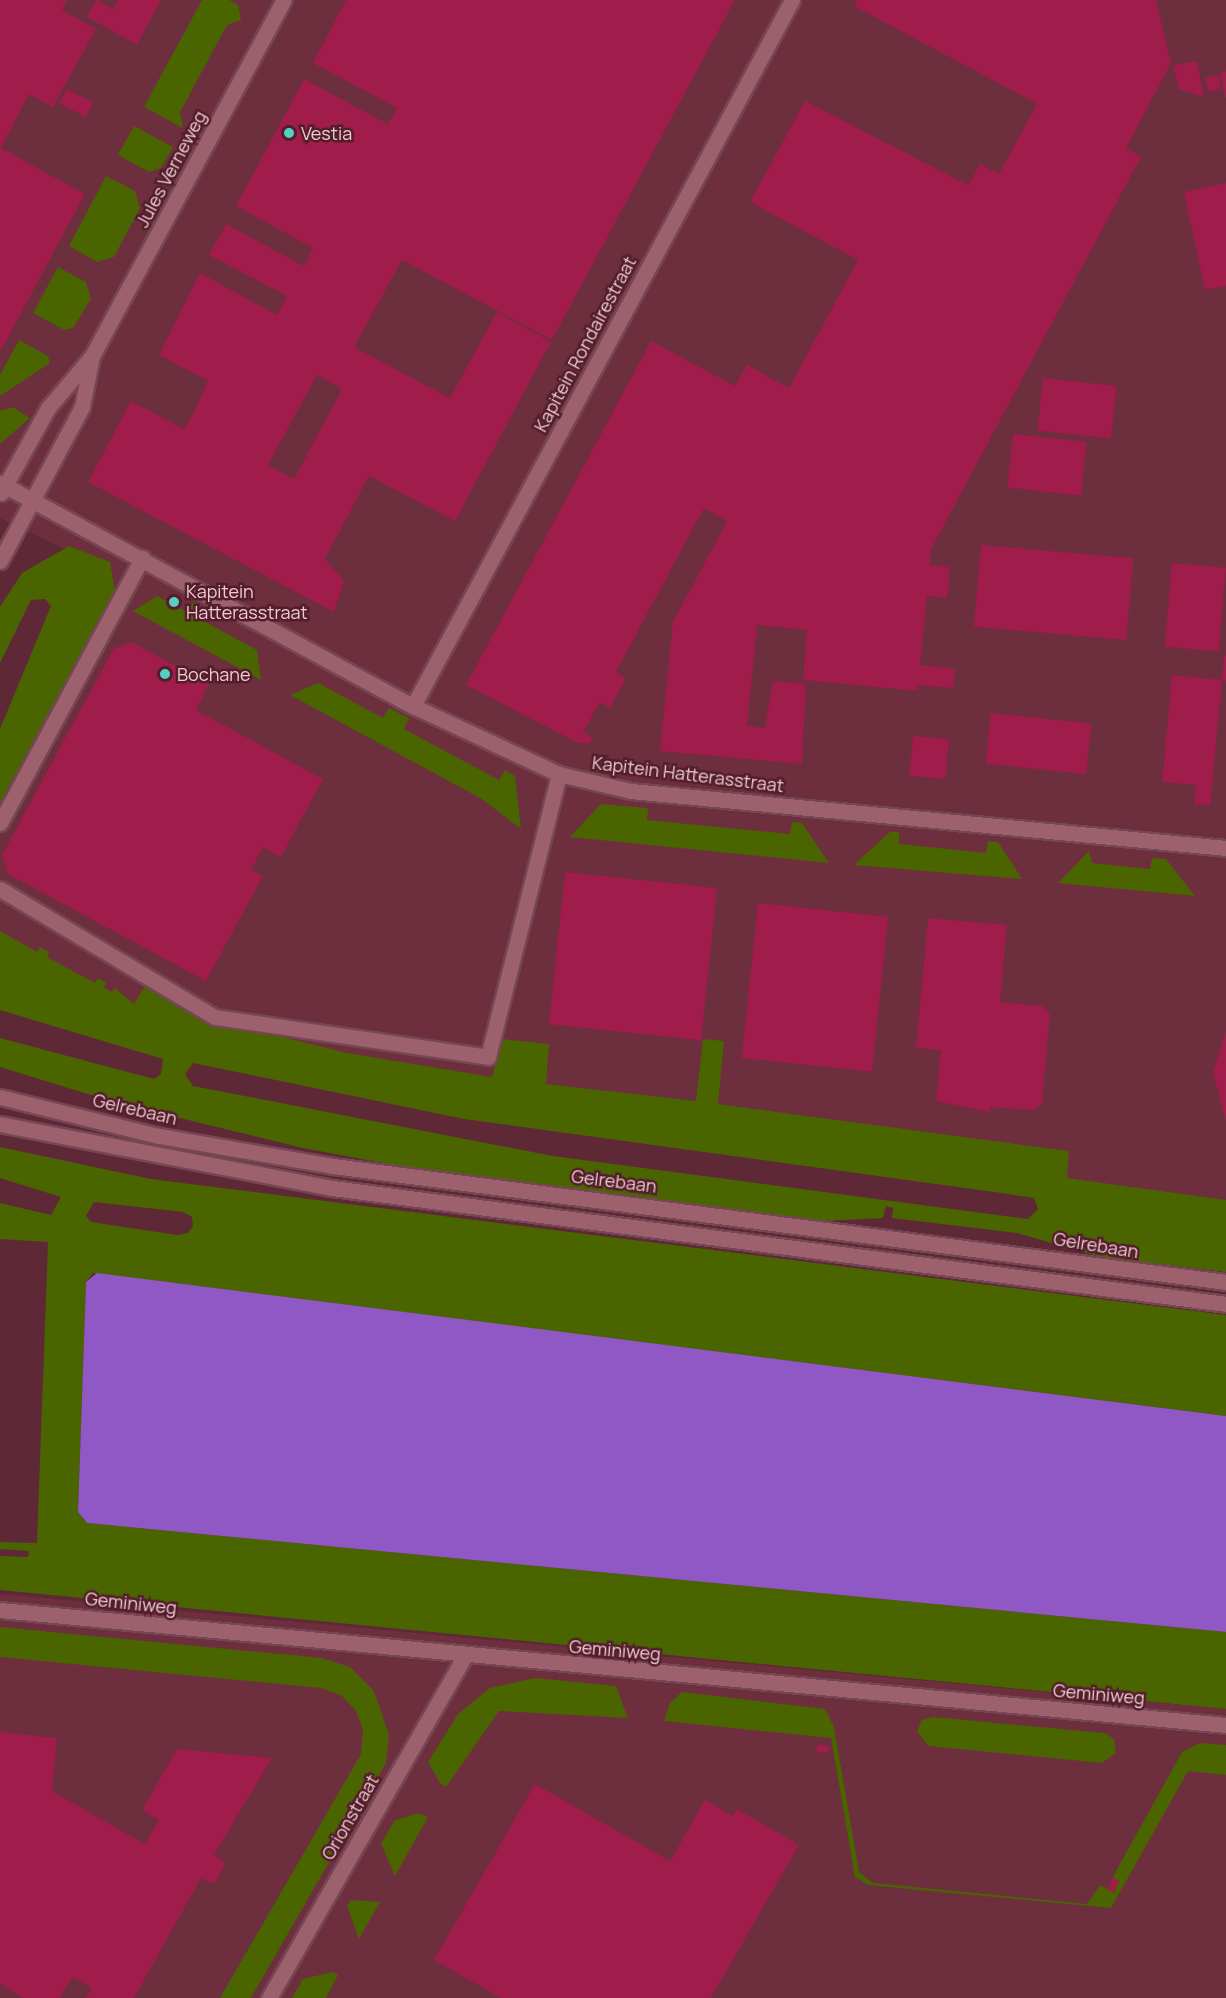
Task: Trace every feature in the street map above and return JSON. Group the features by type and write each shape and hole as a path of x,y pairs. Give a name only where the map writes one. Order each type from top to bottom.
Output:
{"street":[{"name":"Jules Verneweg","path":"2,487 48,408 92,356 284,0"},
{"name":"Kapitein Rondairestraat","path":"413,706 792,0"},
{"name":"Jules Verneweg","path":"0,561 82,407 92,356"},
{"name":"Kapitein Hatterasstraat","path":"2,487 31,499 142,558 413,706 559,774 631,791 1226,848"},
{"path":"0,823 142,558"},
{"path":"0,890 215,1017 488,1057 559,774"},
{"name":"Gelrebaan","path":"0,1097 159,1136 333,1166 1226,1282"},
{"path":"0,1124 332,1188 1226,1304"},
{"name":"Geminiweg","path":"0,1610 465,1656 1226,1725"},
{"name":"Orionstraat","path":"269,1998 465,1656"}],"shaded area":[{"path":"0,0 1226,0 1226,1207 489,1085 138,1011 0,938 0,752 77,555 0,518"},
{"path":"97,1273 1226,1416 1226,1632 87,1523 78,1512 86,1282"},
{"path":"0,1594 1226,1709 1226,1998 0,1998"}],"green space":[{"path":"202,0 229,0 238,5 241,20 227,25 180,112 183,128 144,107"},
{"path":"134,126 173,147 161,168 149,172 118,155"},
{"path":"106,176 135,191 140,208 114,257 97,262 69,246"},
{"path":"58,267 86,282 91,299 73,328 64,330 33,313"},
{"path":"19,340 48,356 50,363 0,396 0,375"},
{"path":"13,407 30,418 0,444 0,411"},
{"path":"69,546 110,562 115,591 0,803 0,729 51,606 45,599 31,600 0,663 0,607 22,573"},
{"path":"157,596 187,612 193,602 203,608 198,618 257,650 261,680 133,611"},
{"path":"318,683 383,718 389,708 409,718 404,729 499,780 505,770 515,776 521,829 482,799 290,695"},
{"path":"601,804 648,808 647,820 790,834 792,822 802,823 829,863 570,837"},
{"path":"890,832 899,832 899,844 986,853 988,841 998,842 1022,879 854,865"},
{"path":"1089,851 1092,863 1150,869 1152,858 1166,859 1195,896 1058,883"},
{"path":"0,931 37,952 40,947 49,952 47,957 95,983 98,978 106,983 104,988 112,992 115,988 134,1004 149,979 235,1025 347,1053 492,1077 501,1039 549,1044 546,1084 696,1101 703,1039 724,1041 718,1104 1069,1151 1067,1178 1226,1200 1226,1272 1100,1257 1017,1233 892,1218 893,1208 886,1206 883,1218 823,1221 431,1172 303,1148 114,1102 0,1067 0,1038 154,1079 161,1074 163,1059 0,1010","holes":["193,1063 464,1119 1034,1198 1038,1209 1028,1219 553,1156 193,1086 185,1074"]},
{"path":"0,1147 151,1179 1226,1315 1226,1416 93,1273 86,1282 78,1512 87,1523 1226,1632 1226,1709 0,1590 0,1556 28,1557 29,1551 0,1549 0,1542 37,1543 48,1242 0,1239 0,1203 51,1215 61,1197 0,1178","holes":["94,1202 183,1212 192,1217 193,1226 188,1233 177,1235 91,1222 86,1216"]},
{"path":"0,1627 322,1658 350,1667 374,1691 389,1735 386,1763 251,1998 220,1998 361,1754 363,1729 356,1711 342,1696 321,1688 0,1657"},
{"path":"535,1678 616,1686 628,1718 499,1711 446,1787 440,1783 428,1762 458,1714 490,1688"},
{"path":"682,1692 825,1709 834,1727 859,1872 873,1883 1087,1904 1100,1885 1114,1892 1119,1881 1113,1878 1116,1871 1182,1752 1200,1743 1226,1745 1226,1775 1188,1771 1111,1908 868,1885 855,1877 831,1738 664,1721 670,1703"},
{"path":"933,1717 1104,1733 1114,1739 1116,1753 1102,1763 928,1746 917,1731 922,1720"},
{"path":"418,1813 428,1817 395,1876 381,1844 394,1821"},
{"path":"351,1900 380,1902 359,1939 347,1906"},
{"path":"332,1972 338,1975 326,1998 292,1998 303,1979"}],"building":[{"path":"0,0 67,0 62,10 96,29 53,107 29,94 1,148 85,194 0,352"},
{"path":"96,0 113,9 118,0 161,0 137,45 87,17"},
{"path":"346,0 735,0 552,340 402,260 354,347 450,398 497,312 551,342 455,521 369,476 325,559 344,581 334,612 88,482 131,401 184,429 195,410 208,381 159,355 200,273 277,315 287,296 209,255 226,224 304,266 313,248 236,206 304,79 388,124 397,108 313,63","holes":["317,375 342,389 294,479 268,465"]},
{"path":"857,0 1156,0 1171,63 1126,148 1141,157 930,551 930,565 950,567 947,598 927,596 920,665 955,669 953,688 918,685 918,691 803,680 807,630 757,625 747,726 765,728 773,681 806,684 802,764 660,751 673,622 727,521 704,508 616,672 626,678 610,708 600,702 583,732 593,738 589,744 578,743 466,685 651,341 735,386 747,365 789,388 858,260 750,202 805,101 968,185 980,164 999,174 1037,104 854,6"},
{"path":"1197,61 1204,97 1179,89 1173,65"},
{"path":"1226,71 1226,97 1225,97 1220,73"},
{"path":"1218,75 1221,89 1208,91 1205,78"},
{"path":"67,89 93,103 86,117 59,103"},
{"path":"1226,183 1226,286 1205,290 1184,192"},
{"path":"1043,378 1117,386 1111,438 1037,431"},
{"path":"1013,434 1087,442 1081,495 1007,488"},
{"path":"981,545 1133,558 1126,640 974,627"},
{"path":"1172,563 1226,568 1218,651 1165,647"},
{"path":"132,642 209,684 196,710 323,779 281,857 263,847 251,870 263,876 206,981 8,874 2,855 114,648"},
{"path":"1224,655 1226,656 1226,681 1222,680"},
{"path":"1172,675 1222,680 1210,805 1194,804 1196,785 1162,782"},
{"path":"991,713 1091,724 1086,774 986,764"},
{"path":"913,736 949,739 945,779 910,776"},
{"path":"565,872 717,888 701,1040 549,1024"},
{"path":"758,903 888,917 872,1072 742,1058"},
{"path":"928,918 1007,925 1000,1002 1043,1006 1050,1014 1042,1103 1033,1110 990,1107 990,1112 936,1101 941,1050 916,1048"},
{"path":"1226,1031 1226,1121 1213,1072"},
{"path":"0,1732 57,1738 52,1791 145,1844 159,1820 142,1810 177,1749 272,1758 214,1855 226,1863 214,1884 201,1878 134,1998 86,1998 92,1988 72,1977 60,1998 24,1998 0,1984"},
{"path":"817,1745 829,1746 828,1753 816,1752"},
{"path":"535,1784 670,1861 705,1800 733,1816 737,1809 799,1845 711,1998 501,1998 434,1960"},
{"path":"1113,1878 1119,1881 1113,1893 1107,1890"}],"place":[{"name":"Vestia","path":"289,133"},
{"name":"Kapitein Hatterasstraat","path":"174,602"},
{"name":"Bochane","path":"165,674"}]}
